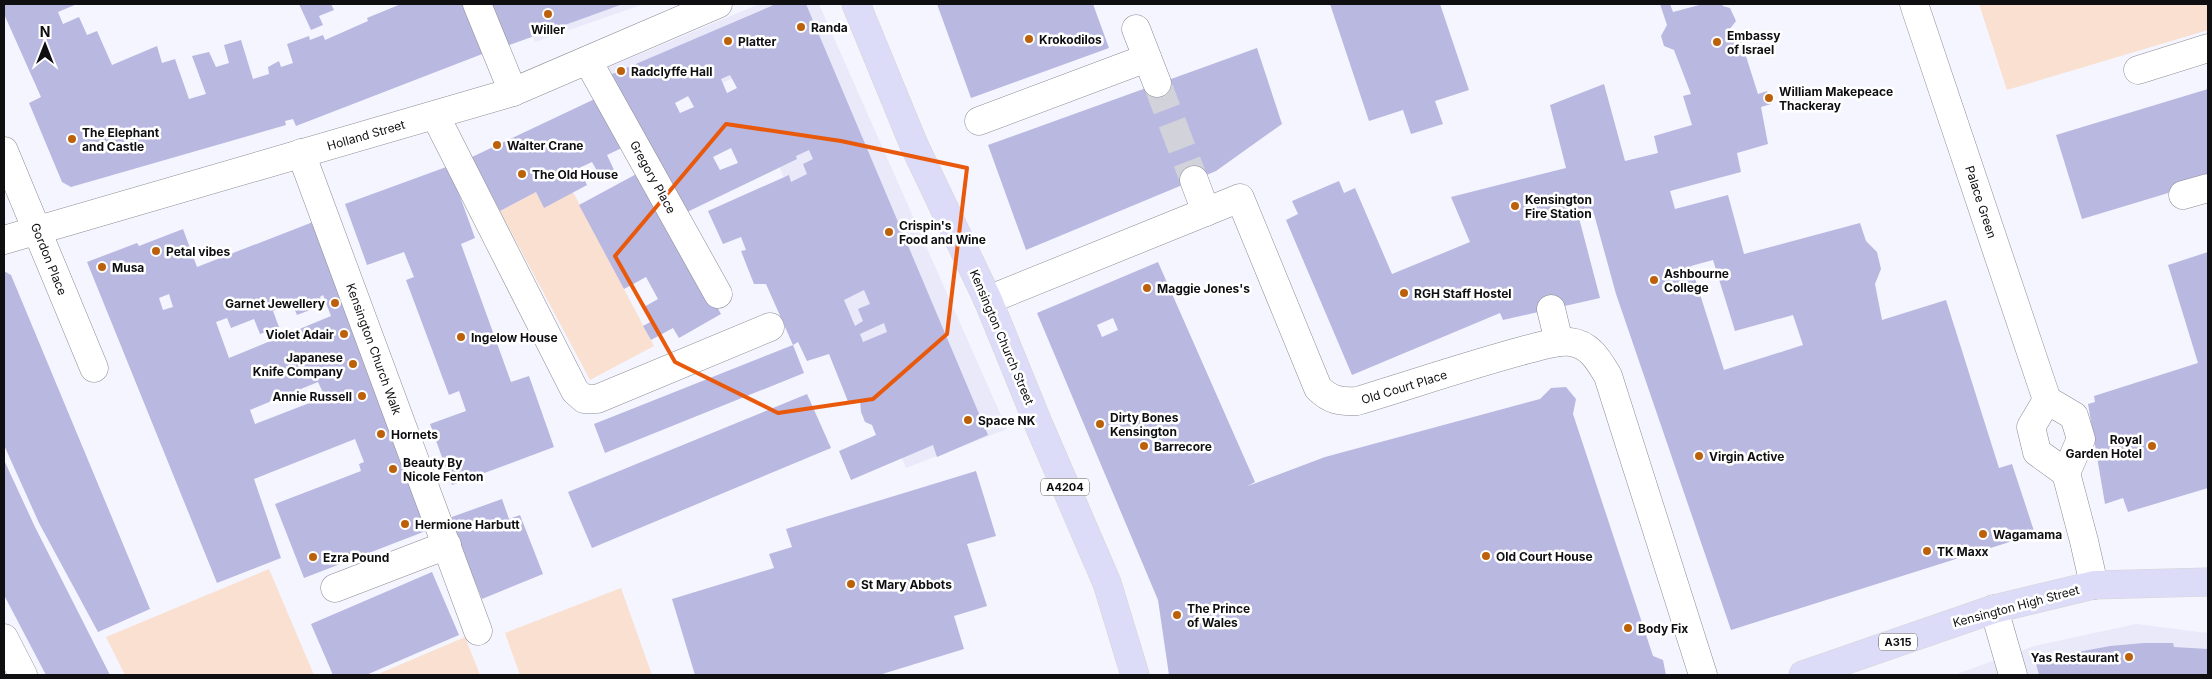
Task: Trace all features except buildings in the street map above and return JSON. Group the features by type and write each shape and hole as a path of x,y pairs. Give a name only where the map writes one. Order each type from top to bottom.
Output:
{"main road":[{"name":"Kensington Church Street","path":"856,4 914,145 988,300 1038,423 1107,583 1135,675"},
{"name":"Kensington High Street","path":"1803,675 1994,610 2094,585 2208,582"}],"street":[{"path":"477,4 513,92"},
{"name":"Holland Street","path":"4,240 513,92 718,4"},
{"name":"Palace Green","path":"1914,4 2047,400"},
{"path":"1136,29 1157,83"},
{"path":"2138,70 2208,48"},
{"path":"979,121 1147,58"},
{"name":"Gregory Place","path":"588,60 718,294"},
{"path":"435,115 575,391 584,399 597,399 770,327"},
{"name":"Gordon Place","path":"4,151 94,368"},
{"name":"Kensington Church Walk","path":"301,153 478,630"},
{"path":"1194,180 1206,212"},
{"name":"Old Court Place","path":"988,300 1240,198 1318,388 1335,401 1357,401 1500,357 1559,342 1571,342 1586,347 1599,359 1608,376 1703,675"},
{"path":"1551,309 1559,342"},
{"path":"2066,473 2037,452 2031,426 2047,400 2074,416 2080,439 2066,473 2094,585"},
{"path":"335,588 446,545"},
{"path":"1994,610 2013,675"},
{"path":"4,638 23,675"}],"highlighted area":[{"path":"726,124 841,141 967,168 947,334 873,399 778,413 675,362 615,256"}],"shaded area":[{"path":"519,4 644,4 535,42"},
{"path":"759,4 819,4 1007,429 906,468 741,75 627,122 602,70"},
{"path":"1979,4 2208,4 2208,30 2007,90"},
{"path":"536,192 544,207 573,192 654,346 590,380 500,211"},
{"path":"269,569 314,675 125,675 106,637"},
{"path":"621,588 652,675 520,675 505,633"},
{"path":"2136,624 2208,633 2208,675 1954,675 2034,646"},
{"path":"465,637 480,675 376,675"}],"tunnel":[{"path":"1157,83 1194,180"}],"place":[{"name":"Willer","path":"548,14"},
{"name":"Randa","path":"801,27"},
{"name":"Krokodilos","path":"1029,39"},
{"name":"Platter","path":"728,41"},
{"name":"Embassy of Israel","path":"1717,42"},
{"name":"Radclyffe Hall","path":"621,71"},
{"name":"William Makepeace Thackeray","path":"1769,98"},
{"name":"The Elephant and Castle","path":"72,139"},
{"name":"Walter Crane","path":"497,145"},
{"name":"The Old House","path":"522,174"},
{"name":"Kensington Fire Station","path":"1515,206"},
{"name":"Crispin's Food and Wine","path":"889,232"},
{"name":"Petal vibes","path":"156,251"},
{"name":"Musa","path":"102,267"},
{"name":"Ashbourne College","path":"1654,280"},
{"name":"Maggie Jones's","path":"1147,288"},
{"name":"RGH Staff Hostel","path":"1404,293"},
{"name":"Garnet Jewellery","path":"335,303"},
{"name":"Violet Adair","path":"344,334"},
{"name":"Ingelow House","path":"461,337"},
{"name":"Japanese Knife Company","path":"353,364"},
{"name":"Annie Russell","path":"362,396"},
{"name":"Space NK","path":"968,420"},
{"name":"Dirty Bones Kensington","path":"1100,424"},
{"name":"Hornets","path":"381,434"},
{"name":"Barrecore","path":"1144,446"},
{"name":"Royal Garden Hotel","path":"2152,446"},
{"name":"Virgin Active","path":"1699,456"},
{"name":"Beauty By Nicole Fenton","path":"393,469"},
{"name":"Hermione Harbutt","path":"405,524"},
{"name":"Wagamama","path":"1983,534"},
{"name":"TK Maxx","path":"1927,551"},
{"name":"Old Court House","path":"1486,556"},
{"name":"Ezra Pound","path":"313,557"},
{"name":"St Mary Abbots","path":"851,584"},
{"name":"The Prince of Wales","path":"1177,615"},
{"name":"Body Fix","path":"1628,628"},
{"name":"Yas Restaurant","path":"2129,657"}]}
